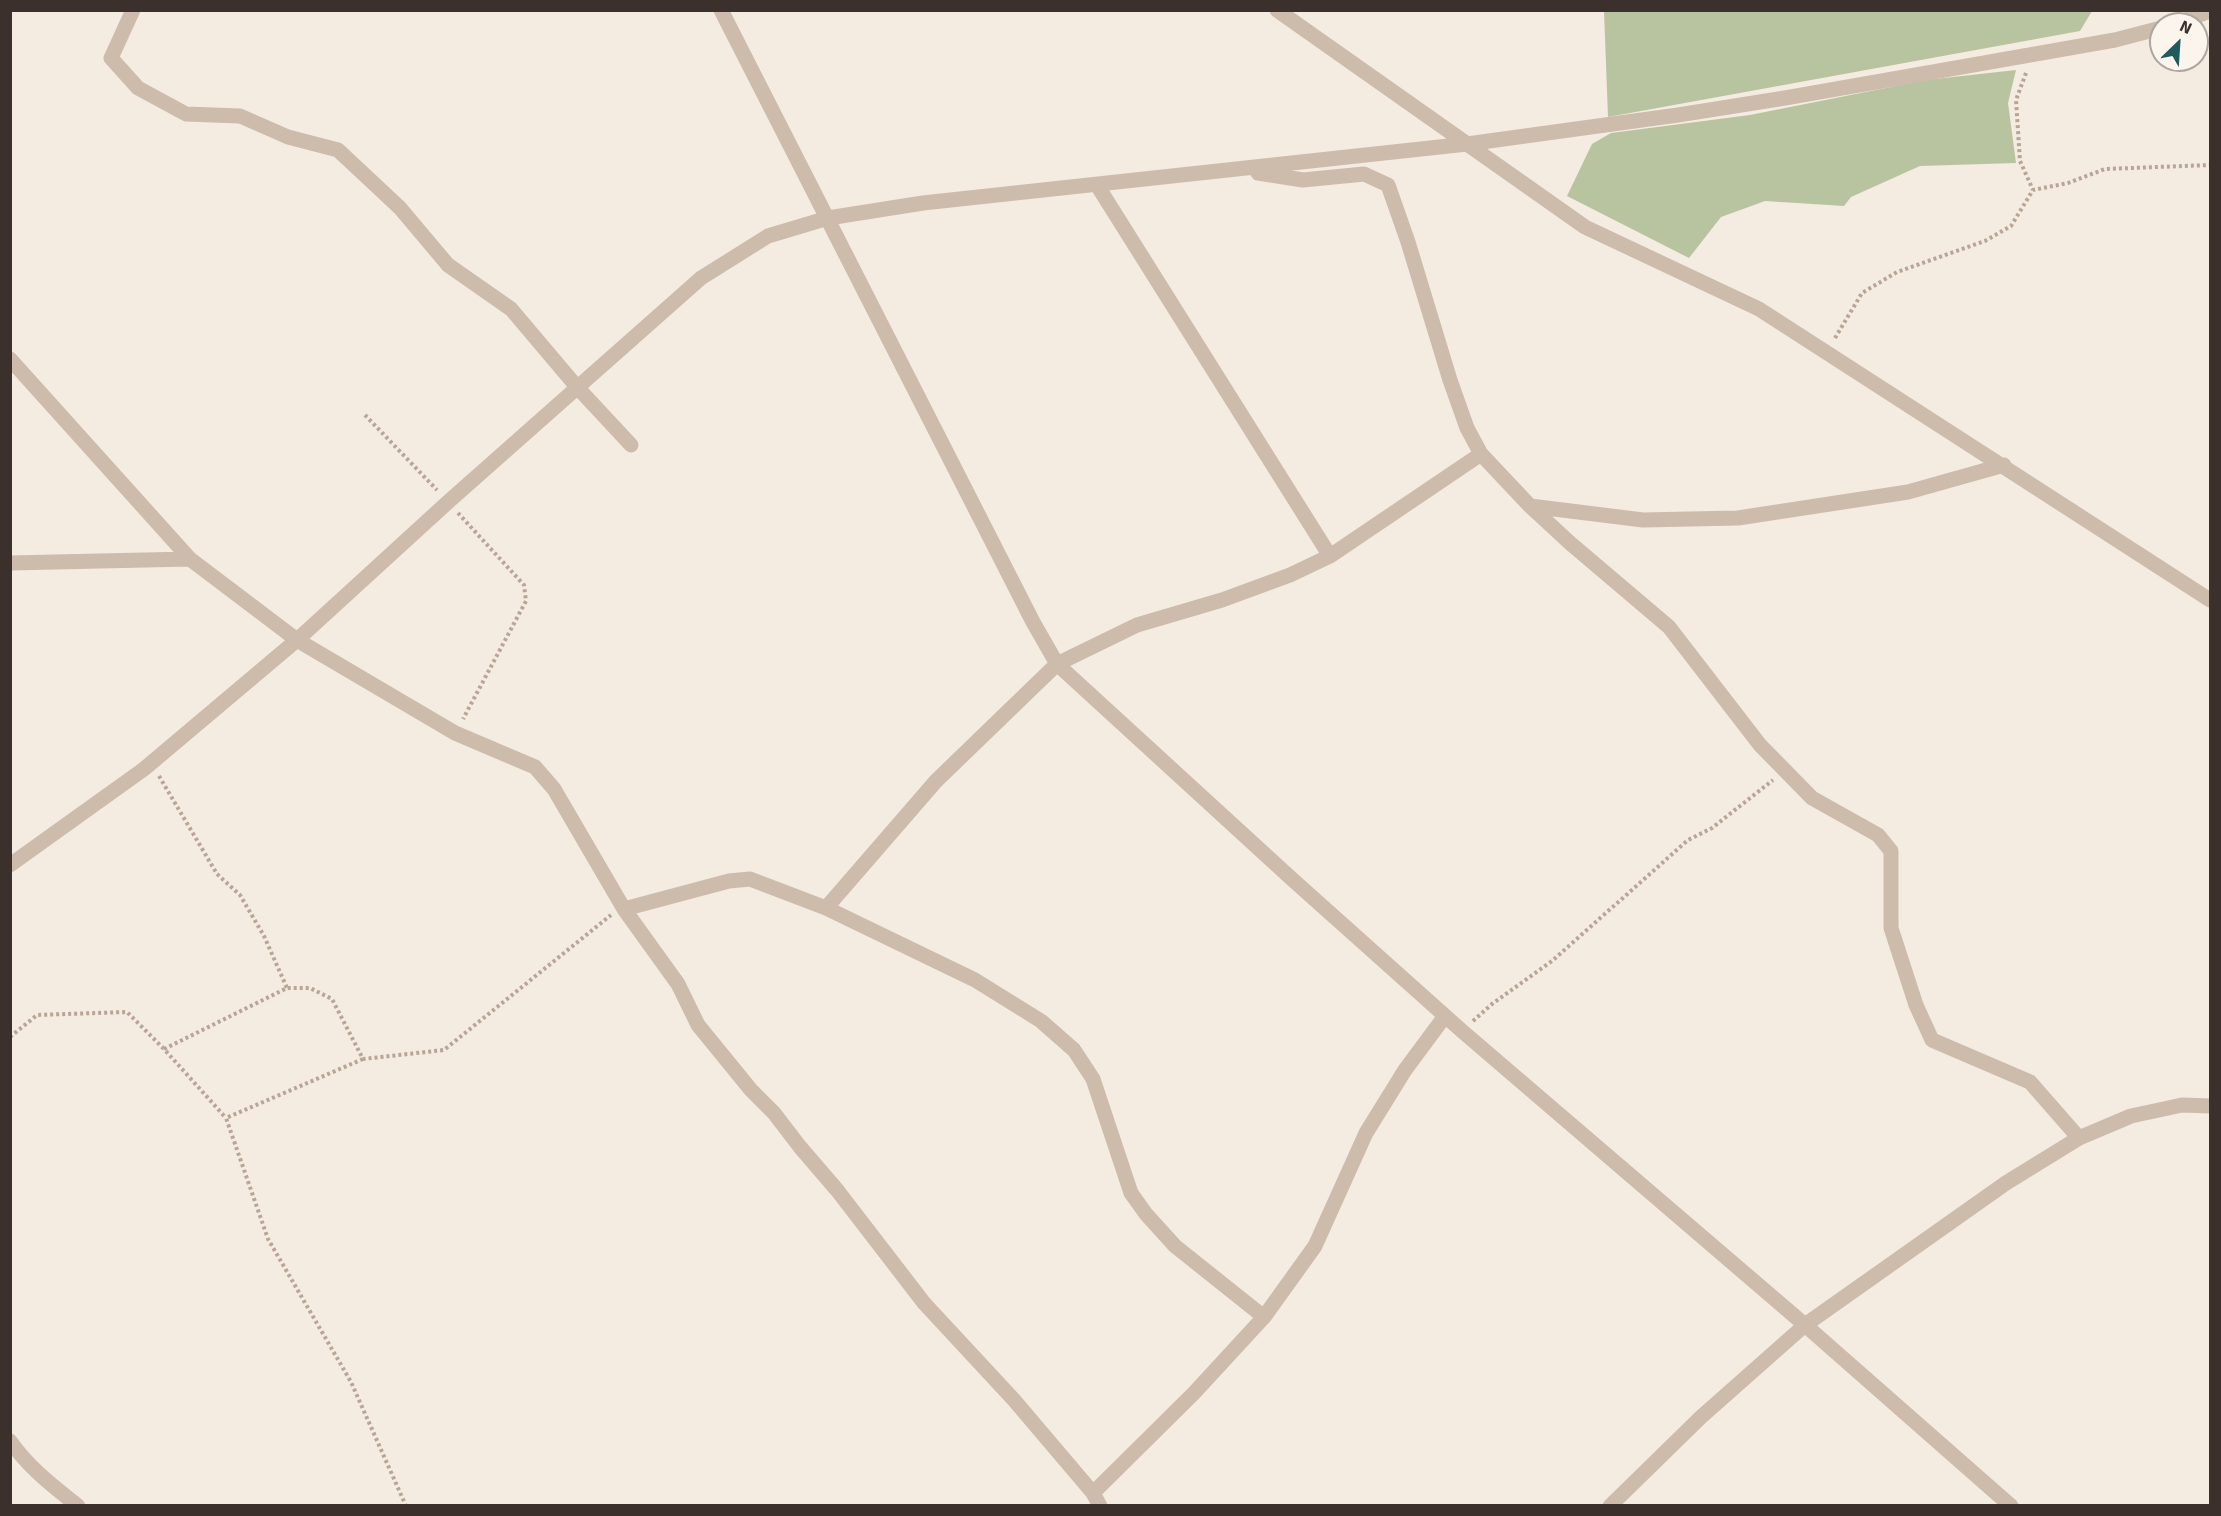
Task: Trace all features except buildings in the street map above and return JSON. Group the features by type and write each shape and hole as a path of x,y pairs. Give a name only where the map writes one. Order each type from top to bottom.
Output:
{"street":[{"path":"133,10 111,58 138,88 186,114 240,116 288,137 338,150 400,208 448,265 512,309 577,387 631,446"},
{"path":"722,10 1033,622 1057,664 1461,1031 1805,1325 2011,1506"},
{"path":"1276,10 1585,227 1759,309 2211,600"},
{"path":"10,865 151,762 297,640 700,278 768,236 828,218 923,203 1467,144 1785,98 2115,40 2149,31"},
{"path":"1236,169 1303,180 1364,174 1388,185 1450,380 1467,428 1481,454 1530,506 1570,543 1669,627 1760,745 1812,798 1878,835 1891,851 1891,928 1916,1005 1932,1040 2030,1082 2079,1138"},
{"path":"1097,184 1330,556"},
{"path":"10,359 190,559 297,640 455,733 535,767 554,789 624,909 678,984 698,1025 837,1190 924,1303 1014,1400 1097,1499 1264,1317 1315,1246 1366,1133 1405,1070 1445,1016"},
{"path":"826,908 936,781 1057,664 1137,625 1222,600 1290,575 1330,556 1481,454"},
{"path":"1530,506 1643,520 1738,518 1908,492 2004,465"},
{"path":"10,563 190,559"},
{"path":"624,909 729,881 750,879 826,908 975,980 1041,1021 1074,1050 1093,1078 1131,1193 1146,1214 1175,1246 1264,1317"},
{"path":"1610,1506 1701,1417 1805,1325 2006,1182 2079,1138 2131,1116 2182,1105 2211,1106"},
{"path":"10,1441 21,1457 40,1476 78,1506"}],"path":[{"path":"2033,190 2020,160 2016,100 2034,54"},
{"path":"1827,352 1862,293 1897,272 1985,240 2011,226 2033,190 2068,183 2105,169 2211,165"},
{"path":"365,415 524,585 526,601 455,733"},
{"path":"151,762 216,874 240,895 264,936 287,988"},
{"path":"1461,1031 1492,1004 1551,961 1688,840 1712,828 1785,771"},
{"path":"226,1118 363,1059 444,1050 615,911 624,909"},
{"path":"164,1049 287,988 310,988 332,999 363,1059"},
{"path":"10,1036 37,1015 127,1012 226,1118 268,1239 351,1382 406,1506"}],"green space":[{"path":"1604,10 2092,11 2080,31 1608,117"},
{"path":"2016,70 2008,103 2016,163 1920,166 1851,197 1844,206 1765,201 1721,217 1689,258 1567,196 1592,144 1611,133 1750,115 1926,80"}]}
